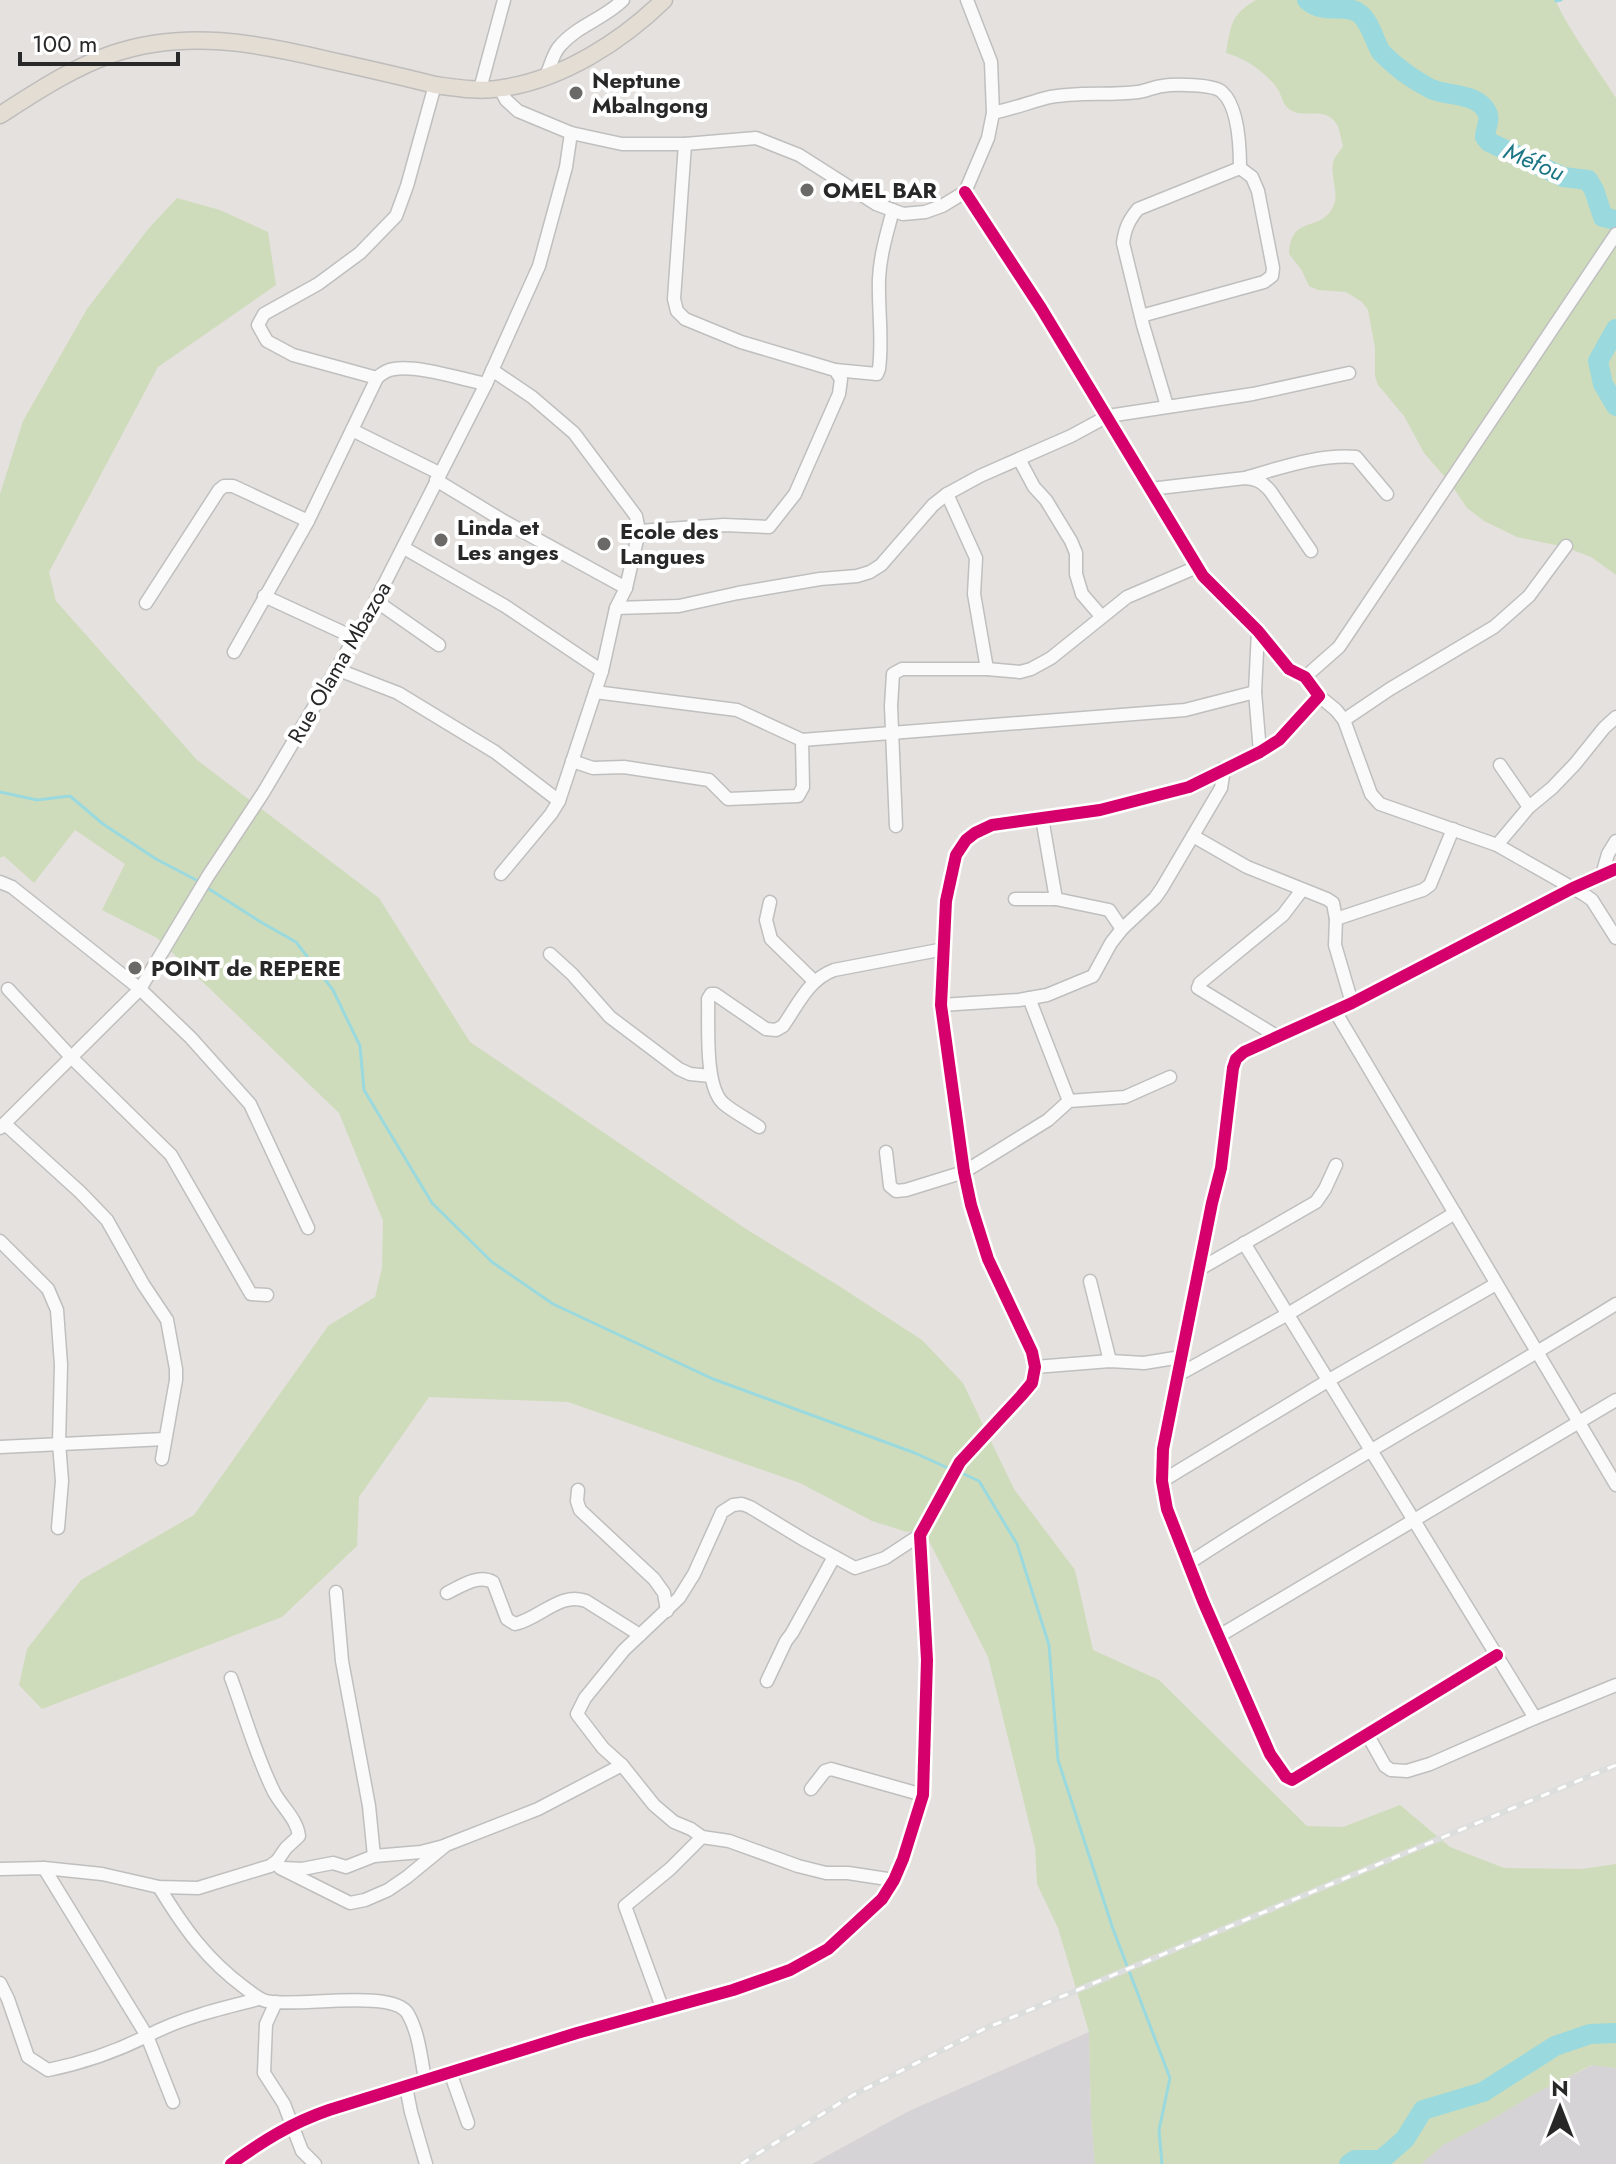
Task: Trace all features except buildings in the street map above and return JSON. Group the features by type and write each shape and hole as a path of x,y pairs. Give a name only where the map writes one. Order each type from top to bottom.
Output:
{"main road":[{"path":"0,115 84,65 154,44 195,40 230,40 277,48 435,85 500,89 546,76 579,62 614,43 664,0"}],"street":[{"path":"480,89 504,0"},
{"path":"546,76 557,49 569,37 623,0"},
{"path":"500,89 518,111 571,133 622,144 685,144 756,138 799,155 876,204 903,214 925,212 965,192 988,138 993,113 991,62 967,0"},
{"path":"377,378 293,355 267,341 258,325 264,314 318,284 360,253 396,216 435,85"},
{"path":"993,113 1072,94 1139,92 1163,86 1213,87 1224,92 1233,112 1240,137 1240,168"},
{"name":"Rue Olama Mbazoa","path":"2,1126 140,989 208,876 263,793 355,638 486,384 539,266 566,167 571,133"},
{"path":"685,144 674,299 677,311 685,319 741,342 835,370 877,374 881,255 893,210"},
{"path":"1167,406 1123,243 1128,221 1138,209 1240,168"},
{"path":"1141,316 1264,282 1272,276 1258,191 1252,177 1240,168"},
{"path":"965,192 1108,416 1203,576 1258,631 1289,669 1305,677 1344,720 1371,794 1380,804 1497,845 1573,888 1592,900 1616,938"},
{"path":"1305,677 1339,647 1616,234"},
{"path":"234,652 308,521 377,378 393,369 412,369 486,384"},
{"path":"492,370 532,397 574,433 636,516 639,531 626,588 616,608 602,671 559,801 501,874"},
{"path":"639,531 724,525 769,527 795,494 839,394 841,379 835,370"},
{"path":"616,608 679,606 738,593 870,572 881,565 933,505 947,494 1108,416 1253,394 1349,373"},
{"path":"352,430 438,477 502,520 626,588"},
{"path":"1150,489 1245,478 1338,456 1356,457 1387,494"},
{"path":"1019,459 1071,541 1076,553 1076,574 1082,594 1101,616"},
{"path":"1245,478 1264,483 1311,551"},
{"path":"146,603 224,486 233,486 308,521"},
{"path":"947,494 976,558 974,594 987,669"},
{"path":"1344,720 1443,655 1494,627 1529,596 1566,546"},
{"path":"404,548 505,606 602,671"},
{"path":"896,826 891,706 893,674 902,669 1020,672 1031,669 1051,658 1127,597 1197,567"},
{"path":"264,596 355,638"},
{"path":"376,601 439,645"},
{"path":"1258,631 1255,692 1260,752"},
{"path":"336,669 406,697 495,752 559,801"},
{"path":"595,692 737,710 802,740 1185,710 1255,692"},
{"path":"894,1880 826,1873 729,1841 702,1837 664,1815 622,1765 603,1748 577,1714 585,1698 624,1650 679,1598 694,1574 722,1512 733,1505 750,1507 855,1568 885,1558 920,1535 960,1462 1032,1383 1035,1367 1032,1352 988,1259 971,1205 941,1005 949,881 956,855 966,840 992,825 1100,810 1189,787 1279,740 1319,696"},
{"path":"1497,845 1529,807 1552,788 1616,717"},
{"path":"572,761 593,768 624,767 709,780 728,799 798,796 803,787 802,740"},
{"path":"1500,765 1529,807"},
{"path":"941,1005 1047,995 1093,976 1122,929 1155,898 1221,788 1222,769"},
{"path":"1042,818 1056,899"},
{"path":"1336,919 1430,885 1453,829"},
{"path":"1193,836 1247,867 1333,903 1335,945 1352,1003"},
{"path":"1602,875 1608,854 1616,841"},
{"path":"1497,1655 1292,1780 1286,1777 1270,1754 1167,1509 1162,1481 1163,1449 1221,1168 1236,1059 1244,1052 1352,1003 1573,888 1616,869"},
{"path":"0,882 12,887 140,989 191,1038 250,1104 308,1228"},
{"path":"1278,1037 1198,988 1200,983 1283,915 1302,890"},
{"path":"1015,899 1056,899 1109,910 1122,929"},
{"path":"770,902 766,920 771,939 814,981"},
{"path":"759,1127 723,1103 716,1094 711,1076 708,999 711,994 766,1029 776,1030 783,1026 814,981 834,970 944,949"},
{"path":"550,954 610,1017 679,1069 690,1074 711,1076"},
{"path":"8,989 72,1058 171,1155 251,1294 267,1295"},
{"path":"1029,998 1069,1101"},
{"path":"1335,1011 1616,1485"},
{"path":"886,1152 890,1186 896,1191 906,1190 964,1172 1048,1120 1069,1101 1125,1097 1170,1077"},
{"path":"2,1126 107,1220 167,1320 176,1380 162,1459"},
{"path":"1198,1270 1316,1202 1336,1165"},
{"path":"1178,1375 1288,1314 1455,1213"},
{"path":"0,1241 48,1289 57,1310 62,1481 58,1528"},
{"path":"1244,1243 1535,1718"},
{"path":"1090,1281 1110,1361"},
{"path":"1162,1481 1496,1284"},
{"path":"1189,1563 1270,1510 1616,1304"},
{"path":"1035,1367 1110,1361 1144,1363 1181,1357"},
{"path":"1219,1636 1616,1400"},
{"path":"0,1447 165,1439"},
{"path":"578,1490 580,1510 654,1579 664,1593 667,1611"},
{"path":"231,2164 267,2137 318,2114 425,2079 733,1990 790,1970 828,1949 882,1899 894,1880 923,1795 927,1660 920,1535"},
{"path":"767,1681 834,1557"},
{"path":"447,1593 479,1579 489,1579 493,1582 507,1619 515,1624 577,1597 640,1635"},
{"path":"336,1592 342,1661 369,1806 374,1856"},
{"path":"231,1678 275,1793 298,1825 299,1836 286,1848 279,1865"},
{"path":"1367,1734 1385,1766 1391,1770 1407,1771 1616,1685"},
{"path":"0,1869 44,1868 102,1874 159,1887 198,1888 270,1866 302,1869 333,1863 346,1867 374,1856 421,1852 446,1845 538,1809 622,1765"},
{"path":"811,1789 825,1771 831,1769 923,1795"},
{"path":"663,2010 625,1906 670,1869 702,1837"},
{"path":"279,1865 350,1903 388,1890 446,1845"},
{"path":"44,1868 147,2036 173,2102"},
{"path":"159,1887 195,1941 221,1970 259,1999"},
{"path":"0,1983 28,2057 48,2070 80,2064 116,2051 162,2028 259,1999 276,2002 351,2000 380,2001 407,2011 425,2079"},
{"path":"276,2002 266,2024 264,2073 284,2104 302,2151 315,2164"},
{"path":"450,2072 468,2123"},
{"path":"406,2087 426,2164"}],"shaded area":[{"path":"1089,2032 1095,2164 812,2164 909,2111"},
{"path":"1593,2065 1616,2068 1616,2164 1421,2164 1443,2145"}],"green space":[{"path":"1256,0 1555,0 1616,98 1616,575 1591,557 1565,547 1517,537 1484,521 1467,508 1424,453 1404,416 1378,385 1368,310 1346,292 1318,290 1309,286 1289,254 1291,242 1300,228 1321,220 1333,207 1336,197 1333,163 1343,146 1338,127 1331,118 1289,109 1267,76 1247,62 1226,53 1236,16"},
{"path":"177,198 220,210 268,232 276,285 158,367 49,572 56,601 197,760 379,898 470,1042 746,1229 922,1340 963,1383 1014,1489 1075,1570 1093,1650 1159,1680 1307,1826 1343,1827 1400,1805 1450,1847 1504,1868 1582,1869 1616,1864 1616,2068 1592,2065 1443,2145 1421,2164 1095,2164 1089,2032 1058,1928 1037,1884 1035,1847 988,1657 923,1529 907,1532 872,1521 800,1483 568,1402 429,1397 359,1497 357,1546 282,1617 42,1709 19,1685 27,1649 81,1580 194,1515 328,1326 375,1297 382,1268 383,1221 339,1113 157,938 102,910 125,864 75,830 34,883 4,856 0,858 0,494 23,421 87,309 149,228"}],"waterway":[{"name":"Méfou","path":"1307,0 1321,7 1348,9 1360,14 1381,52 1403,72 1431,89 1469,98 1482,106 1488,115 1485,137 1489,142 1563,177 1588,180 1603,217 1616,220"},
{"path":"1556,1 1561,0"},
{"name":"Méfou","path":"1616,329 1598,361 1603,384 1616,406"},
{"path":"0,792 37,800 70,796 103,824 156,859 200,882"},
{"path":"206,887 296,942 333,990 360,1046 364,1090 432,1203 492,1262 553,1304 713,1379 915,1453 950,1469"},
{"path":"957,1471 979,1481 1017,1544 1049,1645 1058,1760 1113,1929 1170,2078 1159,2130 1162,2164"},
{"name":"Méfou","path":"1349,2164 1355,2160 1381,2160 1405,2139 1423,2110 1483,2092 1555,2046 1590,2034 1616,2033"}],"railway":[{"path":"741,2164 853,2095 984,2029 1616,1765"}],"cycle path":[{"path":"231,2164 278,2133 329,2110 577,2033 733,1990 790,1970 828,1949 882,1899 903,1859 923,1795 927,1660 920,1535 960,1462 1032,1383 1035,1367 1032,1352 988,1259 964,1172 941,1005 946,901 956,855 966,840 992,825 1100,810 1189,787 1279,740 1319,696 1305,677 1289,669 1258,631 1203,576 1041,308 965,192"},
{"path":"1497,1655 1292,1780 1286,1777 1270,1754 1203,1601 1167,1509 1162,1481 1163,1449 1221,1168 1236,1059 1244,1052 1352,1003 1573,888 1616,869"}],"place":[{"name":"Neptune Mbalngong","path":"576,93"},
{"name":"OMEL BAR","path":"807,190"},
{"name":"Linda et Les anges","path":"441,540"},
{"name":"Ecole des Langues","path":"604,544"},
{"name":"POINT de REPERE","path":"135,968"}]}
